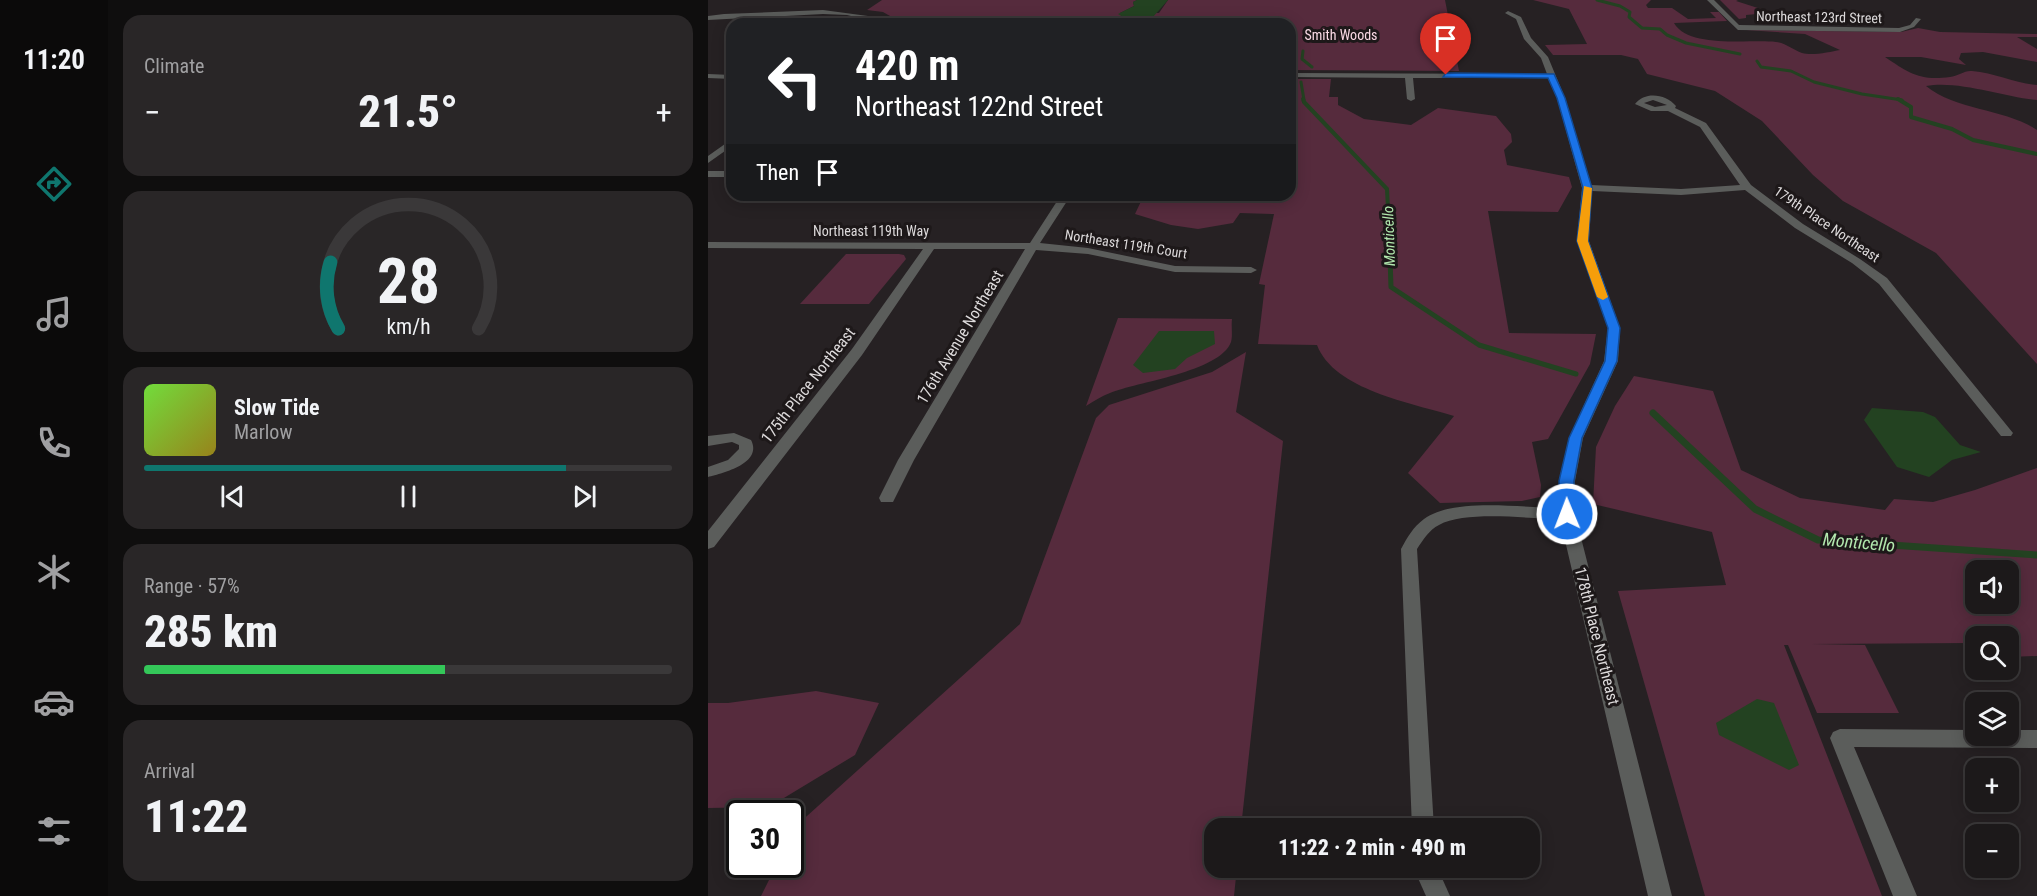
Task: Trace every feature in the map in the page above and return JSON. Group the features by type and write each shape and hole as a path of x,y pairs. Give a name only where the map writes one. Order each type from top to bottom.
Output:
{"street":[{"name":"Northeast 123rd Street","path":"1710,0 1738,28 1900,30 1912,26 1918,19"},
{"path":"708,18 771,13 838,13 871,18"},
{"name":"178th Place Northeast","path":"1508,13 1519,18 1528,39 1544,57 1561,98 1587,188 1582,241 1614,328 1611,361 1576,438 1567,481 1567,514 1660,896"},
{"path":"1296,75 1551,76"},
{"path":"1409,75 1411,99"},
{"path":"708,76 726,77"},
{"name":"179th Place Northeast","path":"1669,108 1703,125 1747,187 1799,226 1856,261 1883,281 2006,433"},
{"path":"708,160 726,146"},
{"path":"708,174 726,174"},
{"path":"1587,188 1681,192 1747,187"},
{"name":"176th Avenue Northeast","path":"887,498 906,460 1062,201"},
{"name":"Northeast 119th Way","path":"708,245 1033,246"},
{"name":"175th Place Northeast","path":"708,543 857,352 931,246"},
{"name":"Northeast 119th Court","path":"1033,246 1088,251 1175,269 1251,270"},
{"path":"708,441 725,437 741,439 747,448 742,456 731,465 708,472"},
{"path":"742,456 774,458"},
{"path":"1423,818 1409,549 1420,531 1435,520 1454,513 1567,514"},
{"path":"1905,896 1840,738 2037,738"},
{"path":"1430,878 1438,896"}],"green space":[{"name":"Smith Woods","path":"882,0 1137,0 1133,2 1134,6 1120,13 1159,13 1168,0 1445,0 1459,71 1296,70 1296,18 923,18 890,16 883,12 867,10"},
{"path":"1533,0 1651,0 1646,5 1648,8 1672,8 1688,19 1716,18 1710,12 1719,12 1727,21 1674,23 1693,37 1721,41 1776,42 1806,54 1840,50 1805,34 1746,30 1901,32 1918,28 1940,32 2037,34 2037,37 2017,37 2037,49 2037,62 1983,52 1961,53 1959,59 1966,65 1921,57 1885,57 1922,77 1950,77 1972,71 2037,85 2037,100 1952,85 1926,86 1952,100 2010,117 2037,130 2037,364 1936,253 1843,201 1813,175 1762,121 1715,91 1647,74 1638,59 1621,55 1553,55 1545,45 1587,44 1569,9"},
{"path":"1720,0 1738,0 1736,1 1768,13 1746,15 1746,18 1739,19"},
{"path":"1296,79 1331,79 1329,97 1338,97 1338,105 1364,119 1411,125 1438,108 1496,116 1511,134 1512,142 1504,150 1507,165 1569,177 1572,187 1558,212 1488,211 1509,333 1596,334 1590,364 1548,439 1532,442 1541,485 1540,497 1522,501 1440,503 1408,473 1454,416 1397,400 1357,384 1326,360 1317,345 1258,344 1265,285 1259,284 1274,214 1240,213 1233,223 1198,229 1171,225 1135,214 1141,201 1296,201"},
{"path":"846,254 899,254 904,255 906,259 869,304 800,304"},
{"path":"1118,318 1232,319 1232,340 1224,352 1211,361 1176,375 1110,393 1086,406"},
{"path":"1246,352 1236,412 1283,441 1242,818 1204,818 1204,878 1236,878 1234,896 761,896 770,878 804,878 804,819 1020,624 1096,418 1109,405 1212,372"},
{"path":"1634,376 1713,391 1741,470 1800,498 1885,510 1894,499 1933,502 2037,468 2037,656 2019,657 2019,626 1965,626 1965,643 1812,644 1865,645 1899,713 1817,713 1788,645 1784,645 1882,896 1705,896 1618,591 1726,585 1712,532 1593,504 1596,447 1615,406"},
{"path":"816,691 879,703 855,755 781,800 726,800 726,808 708,808 708,703 728,703"}],"shaded area":[{"path":"1168,0 1153,17 1123,17 1118,14 1134,6 1133,2"},
{"path":"1159,331 1214,331 1215,344 1187,358 1175,369 1143,373 1133,365"},
{"path":"1872,408 1923,412 1935,417 1960,445 1981,452 1952,460 1929,477 1897,467 1864,420"},
{"path":"1757,699 1774,703 1799,765 1789,770 1719,735 1716,723"}],"waterway":[{"path":"1597,0 1620,6 1630,12 1629,17 1642,28 1660,29 1667,35 1686,43 1740,54"},
{"name":"Monticello","path":"1303,51 1302,59 1312,67"},
{"path":"1757,61 1761,67 1791,71 1814,82 1862,94 1899,100"},
{"name":"Monticello","path":"1301,82 1304,100"},
{"name":"Monticello","path":"1303,99 1387,189 1389,229"},
{"path":"1899,100 1911,107 1911,117 1952,129 1973,140 2037,154"},
{"name":"Monticello","path":"1389,228 1391,287 1479,345 1576,374"},
{"name":"Monticello","path":"1653,413 1755,509 1818,540 2037,555"}],"slow traffic":[{"path":"1587,188 1582,241 1603,297"}],"route":[{"path":"1446,75 1551,76 1561,98 1587,188 1582,241 1614,328 1611,361 1576,438 1567,481 1567,514"}]}
